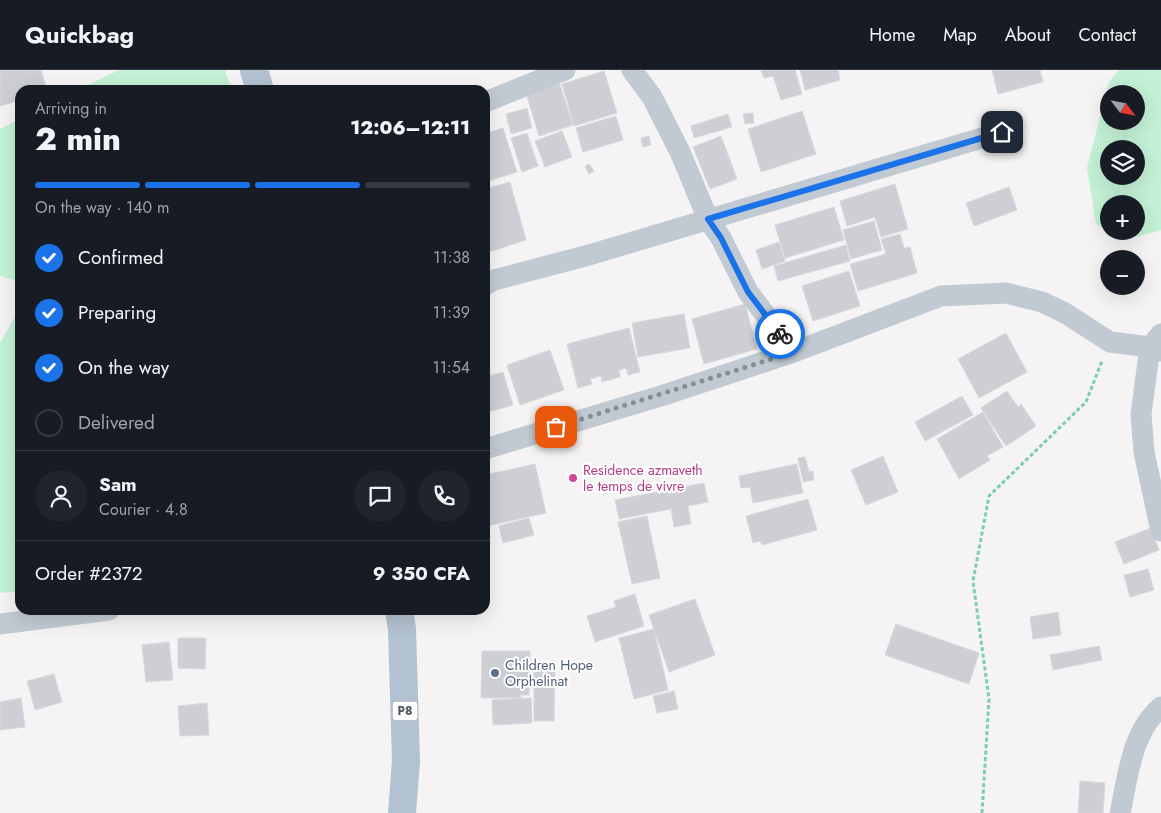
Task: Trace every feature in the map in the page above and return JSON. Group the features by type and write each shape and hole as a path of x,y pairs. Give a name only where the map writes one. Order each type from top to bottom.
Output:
{"main road":[{"path":"254,70 258,85"},
{"name":"P8","path":"400,615 402,629 406,761 402,813"}],"street":[{"path":"490,100 565,70"},
{"path":"632,70 652,97 680,152 708,219 721,238 748,292 794,352"},
{"path":"490,282 589,255 1002,132"},
{"path":"490,447 664,395 794,352 942,296 1006,293 1042,302 1065,313 1110,342 1157,344 1142,414 1144,452 1161,531"},
{"path":"0,624 71,615"},
{"path":"1120,813 1133,754 1148,721 1161,707"}],"path":[{"path":"982,813 988,699 973,581 989,496 1086,402 1110,342"}],"green space":[{"path":"119,70 225,70 230,85 88,85"},
{"path":"1119,70 1161,70 1161,230 1145,234 1145,195 1100,195 1100,226 1096,224 1087,168 1100,117 1100,130 1145,130 1145,85 1108,85"},
{"path":"15,122 15,280 0,276 0,129"},
{"path":"15,317 15,592 0,593 0,343"}],"building":[{"path":"0,70 41,70 46,85 15,85 15,102 0,106"},
{"path":"761,70 795,70 802,94 781,100 773,76 764,78"},
{"path":"800,70 838,70 840,80 805,90"},
{"path":"992,70 1040,70 1043,82 998,94"},
{"path":"604,71 617,113 574,126 562,84"},
{"path":"559,82 573,125 539,136 526,93"},
{"path":"527,108 532,128 511,134 506,114"},
{"path":"802,111 816,154 761,172 748,129"},
{"path":"753,113 754,123 745,124 743,114"},
{"path":"728,114 732,127 694,138 691,126"},
{"path":"616,116 623,140 583,152 576,128"},
{"path":"503,128 517,172 490,180 490,132"},
{"path":"562,131 572,157 545,167 535,141"},
{"path":"527,133 538,166 522,172 511,138"},
{"path":"649,136 651,145 643,147 641,138"},
{"path":"721,136 737,179 710,189 693,147"},
{"path":"589,164 594,171 589,174 585,166"},
{"path":"510,182 526,240 490,252 490,188"},
{"path":"895,184 908,229 881,237 875,217 847,226 840,201"},
{"path":"1009,187 1017,210 974,226 966,203"},
{"path":"834,207 844,240 785,258 775,225"},
{"path":"874,221 882,250 851,259 843,230"},
{"path":"900,234 904,248 910,247 917,273 858,291 850,264 886,254 881,239"},
{"path":"779,242 785,261 762,269 756,250"},
{"path":"846,245 850,261 778,281 774,266"},
{"path":"849,271 860,306 813,321 802,286"},
{"path":"745,304 757,349 704,364 692,319"},
{"path":"684,314 690,348 638,357 632,323"},
{"path":"629,328 640,372 628,375 626,368 619,370 620,377 602,382 601,376 590,379 592,384 578,388 567,344"},
{"path":"1006,333 1027,372 979,398 958,359"},
{"path":"550,350 564,390 520,405 507,365"},
{"path":"503,372 513,405 490,412 490,376"},
{"path":"1007,391 1018,407 1021,404 1036,426 1006,446 981,408"},
{"path":"962,396 973,415 925,441 915,422"},
{"path":"983,412 1003,447 987,456 990,460 959,479 937,439"},
{"path":"883,456 898,492 866,505 851,470"},
{"path":"805,457 809,472 813,471 814,480 803,482 798,458"},
{"path":"535,464 546,513 490,525 490,474"},
{"path":"797,464 803,493 753,503 750,487 741,488 739,476"},
{"path":"704,483 708,502 688,506 691,524 674,527 671,509 619,519 615,500"},
{"path":"808,499 817,530 762,545 760,541 753,543 746,516"},
{"path":"647,516 660,578 632,584 618,522"},
{"path":"529,518 534,535 503,543 499,526"},
{"path":"1151,528 1159,550 1124,564 1115,542"},
{"path":"1148,569 1154,590 1130,597 1124,575"},
{"path":"635,594 644,626 595,642 587,616 616,607 614,601"},
{"path":"695,599 715,655 669,672 649,615"},
{"path":"1058,612 1061,635 1033,639 1030,617"},
{"path":"896,624 979,653 969,684 885,655"},
{"path":"654,629 668,690 634,699 619,638"},
{"path":"178,638 206,638 205,669 178,668"},
{"path":"169,642 173,680 146,682 142,645"},
{"path":"1099,646 1102,660 1053,670 1050,655"},
{"path":"482,651 530,651 529,695 520,695 521,698 481,698"},
{"path":"534,665 555,665 554,721 534,721"},
{"path":"54,674 62,702 35,710 27,681"},
{"path":"674,691 678,709 657,713 653,696"},
{"path":"21,698 25,727 0,730 0,702"},
{"path":"531,698 532,723 493,725 492,700"},
{"path":"207,703 209,735 180,736 178,706"},
{"path":"1080,781 1105,783 1103,813 1078,813"}],"way so far":[{"path":"556,427 664,395 794,352 780,334"}],"place":[{"name":"Residence azmaveth le temps de vivre","path":"573,478"},
{"name":"Children Hope Orphelinat","path":"495,673"}],"route":[{"path":"780,334 748,292 721,238 708,219 1002,132"}]}
